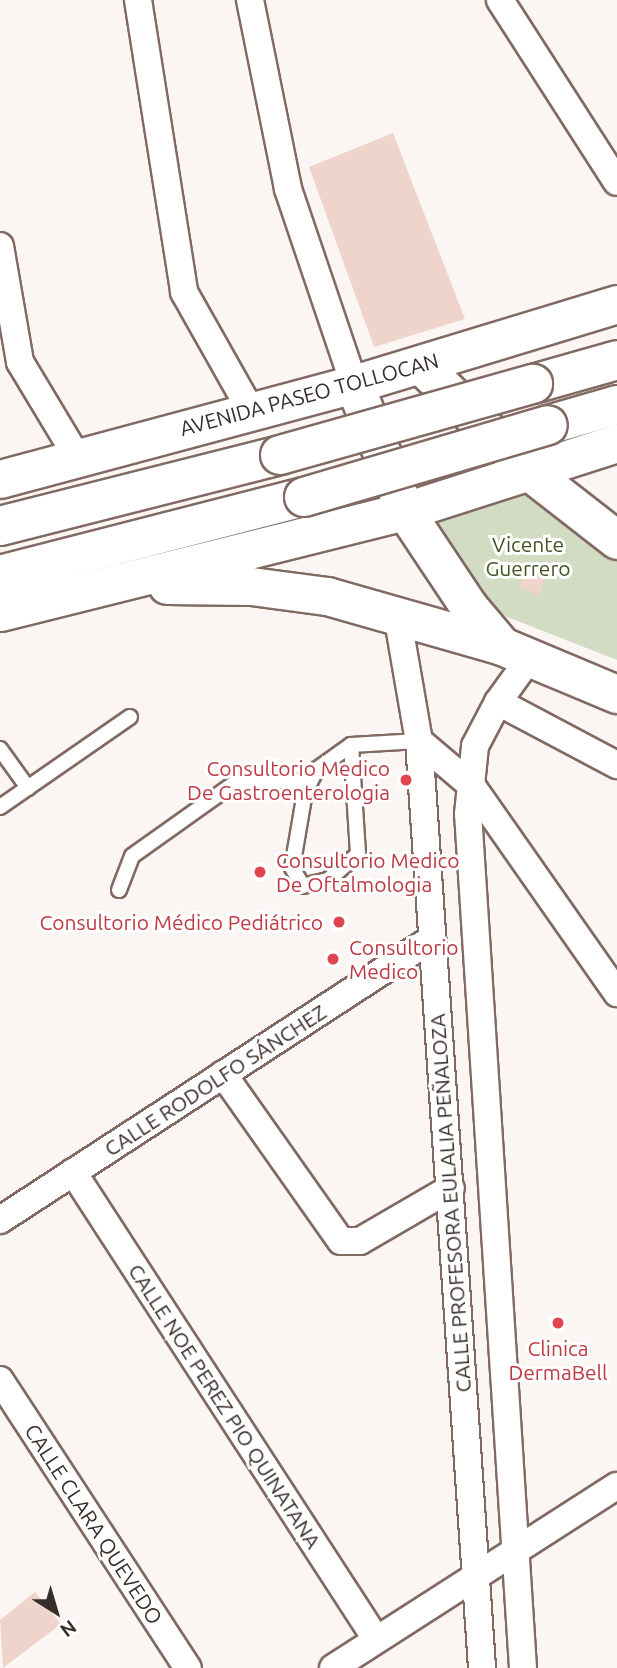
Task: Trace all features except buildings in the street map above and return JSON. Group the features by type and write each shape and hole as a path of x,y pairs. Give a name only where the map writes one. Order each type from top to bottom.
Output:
{"highway":[{"path":"0,526 280,455 617,360"},
{"path":"0,575 304,497 617,405"}],"main road":[{"name":"AVENIDA PASEO TOLLOCAN","path":"0,479 421,365 617,304"},
{"path":"421,365 531,473 617,540"},
{"path":"354,384 405,511 448,581 516,652"},
{"path":"0,612 405,511 531,473 617,443"},
{"path":"117,584 251,586 327,596 397,614 516,652 617,694"}],"street":[{"path":"138,0 184,292 251,411"},
{"path":"250,0 288,189 354,384"},
{"path":"500,0 617,183"},
{"path":"0,246 20,362"},
{"path":"0,332 77,457"},
{"name":"CALLE PROFESORA EULALIA PEÑALOZA","path":"397,614 419,741 426,826 430,940 451,1188 482,1668"},
{"name":"CALLE PROFESORA EULALIA PEÑALOZA","path":"516,652 498,702 475,746 469,836 523,1668"},
{"path":"498,702 617,765"},
{"path":"419,741 471,786 617,993"},
{"path":"426,826 469,836"},
{"name":"CALLE RODOLFO SÁNCHEZ","path":"0,1220 430,940"},
{"path":"223,1074 333,1235 341,1241 360,1241 451,1188"},
{"name":"CALLE NOE PEREZ PIO QUINATANA","path":"73,1172 376,1639"},
{"name":"CALLE CLARA QUEVEDO","path":"0,1380 188,1668"},
{"path":"333,1668 617,1486"}],"lane":[{"path":"0,807 130,717"},
{"path":"351,745 358,854 328,880 303,887 292,868 310,781 316,770 351,745 419,741"},
{"path":"0,749 28,788"},
{"path":"119,890 132,856 236,782 310,781"}],"green space":[{"name":"Vicente Guerrero","path":"528,482 567,508 617,558 617,660 505,616 474,591 436,532 439,506"}],"place":[{"name":"Consultorio Medico De Gastroenterologia","path":"406,780"},
{"name":"Consultorio Medico De Oftalmologia","path":"260,872"},
{"name":"Consultorio Médico Pediátrico","path":"339,922"},
{"name":"Consultorio Medico","path":"333,959"},
{"name":"Clinica DermaBell","path":"558,1323"}]}
